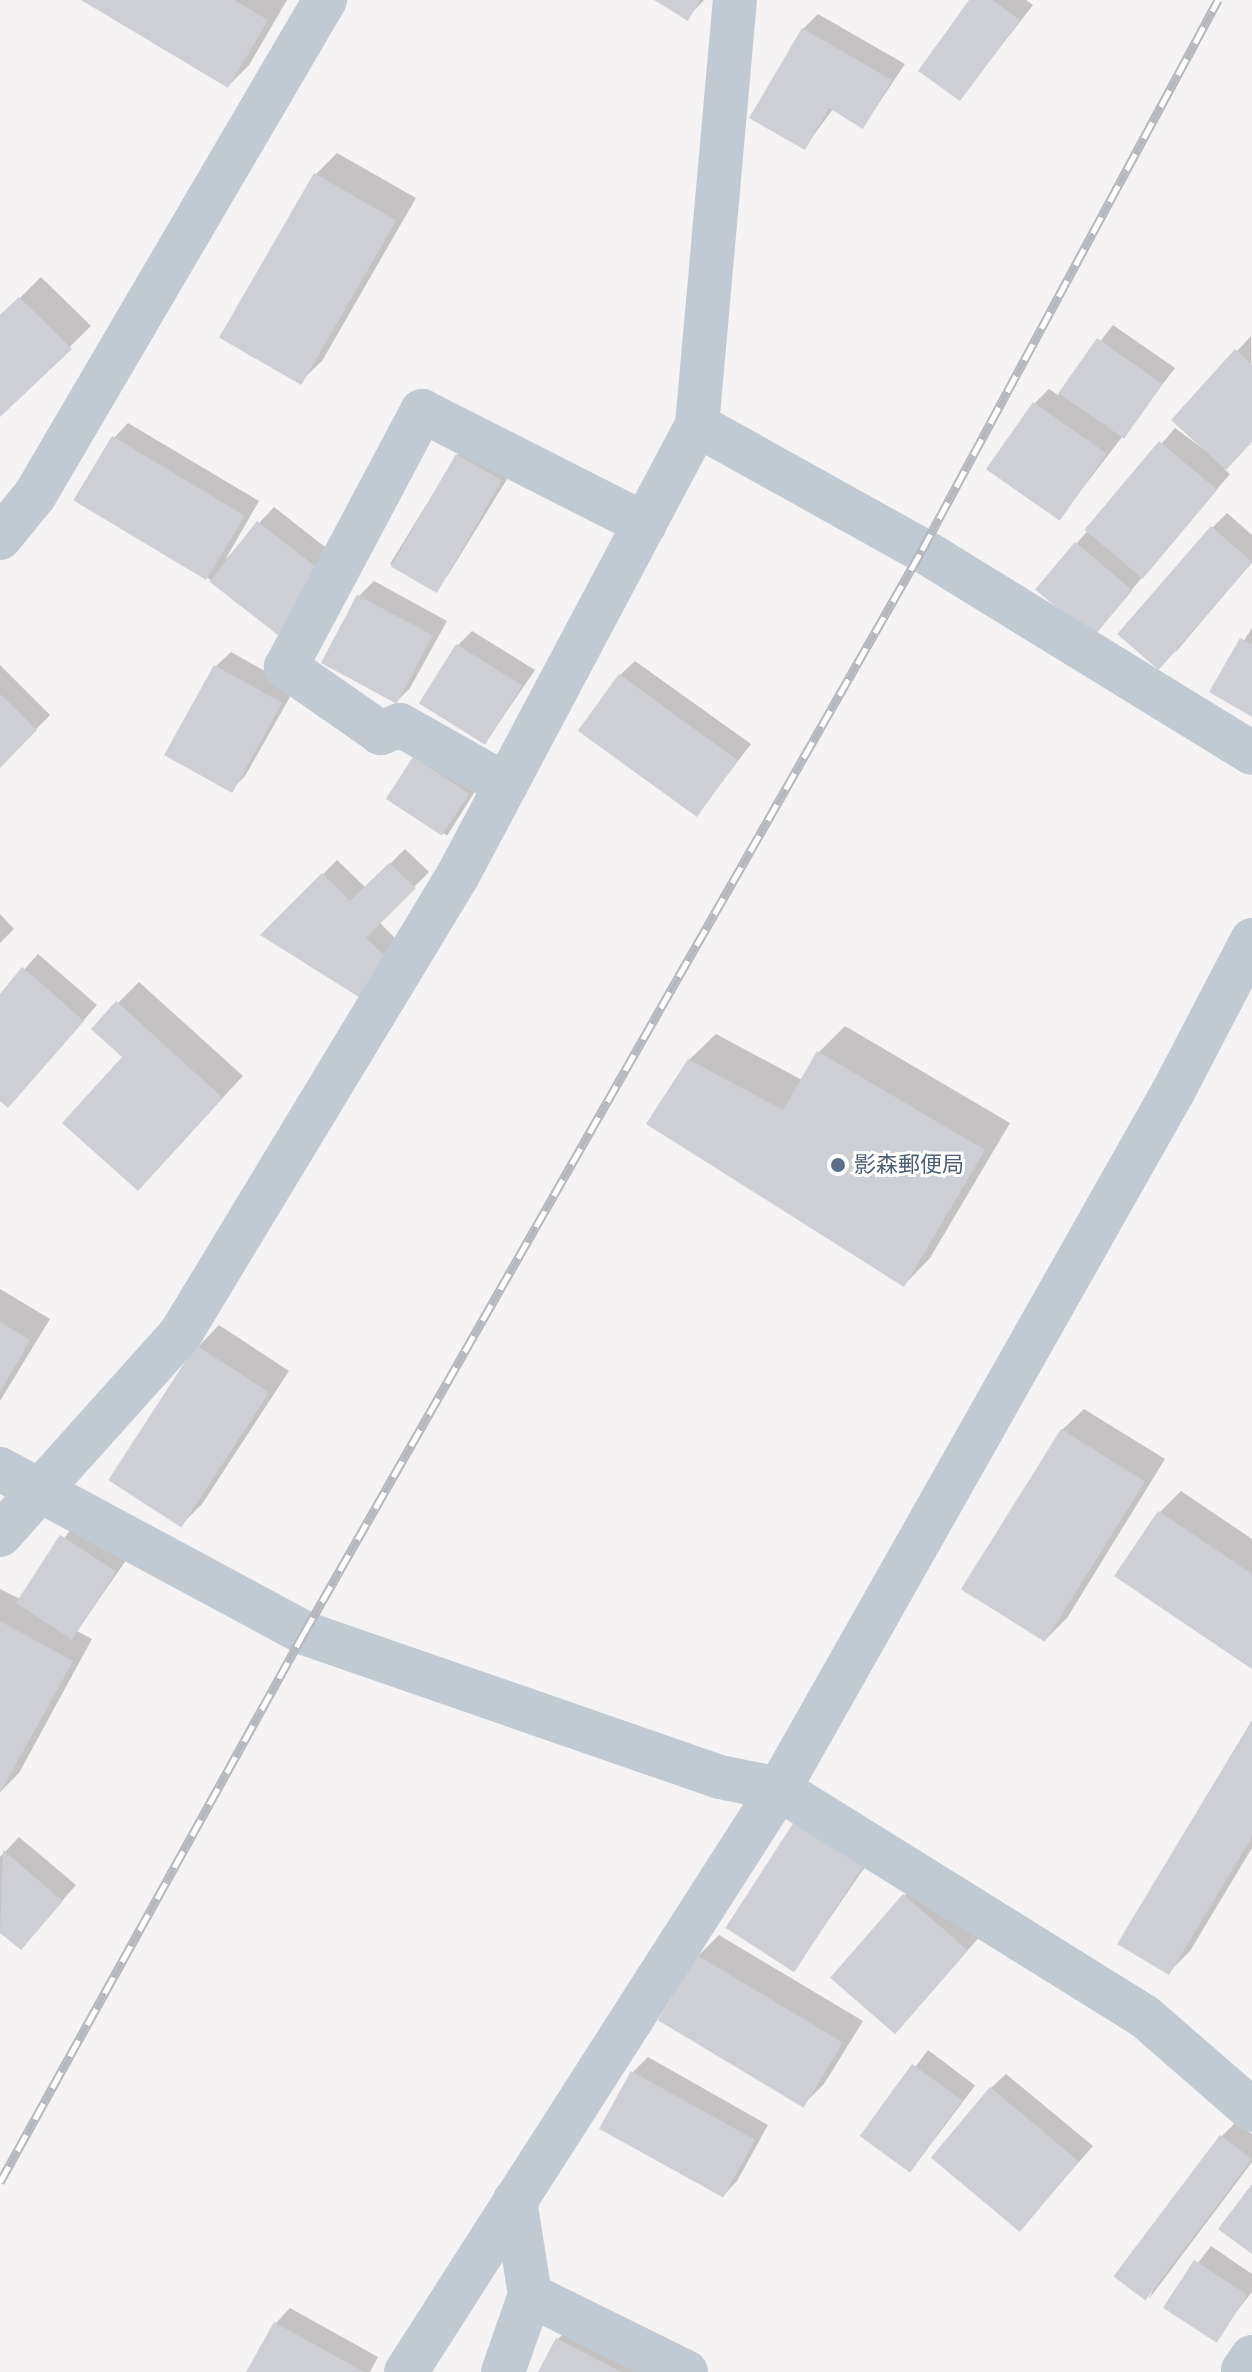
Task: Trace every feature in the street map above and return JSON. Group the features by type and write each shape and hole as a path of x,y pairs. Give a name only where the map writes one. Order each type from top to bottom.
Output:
{"street":[{"path":"0,538 35,495 325,0"},
{"path":"0,1535 43,1493 181,1333 458,875 697,425 735,0"},
{"path":"506,785 400,725 381,733 286,667 422,411 645,524"},
{"path":"697,425 922,550 1252,753"},
{"path":"406,2372 779,1789 1174,1090 1252,940"},
{"path":"0,1469 304,1633 720,1777 779,1789 1144,2016 1252,2110"},
{"path":"503,2372 530,2295 515,2200"},
{"path":"530,2295 686,2372"}],"building":[{"path":"81,0 234,0 268,20 228,88"},
{"path":"654,0 700,0 688,21"},
{"path":"969,0 992,0 1020,20 960,101 918,71"},
{"path":"802,28 892,80 863,129 829,108 805,150 749,118"},
{"path":"314,173 396,221 301,385 219,338"},
{"path":"19,297 72,349 0,417 0,315"},
{"path":"1097,338 1163,384 1124,439 1059,393"},
{"path":"1235,349 1252,365 1252,442 1226,470 1171,420"},
{"path":"1033,402 1107,454 1060,521 986,469"},
{"path":"112,436 245,516 206,580 73,500"},
{"path":"1159,441 1217,490 1143,579 1084,530"},
{"path":"456,454 502,480 437,593 391,567"},
{"path":"257,521 326,575 278,635 210,582"},
{"path":"1211,526 1252,563 1159,670 1117,634"},
{"path":"1075,542 1132,590 1093,638 1035,589"},
{"path":"357,595 433,635 397,703 321,663"},
{"path":"1240,638 1252,644 1252,717 1209,692"},
{"path":"456,644 522,685 485,745 419,703"},
{"path":"214,665 282,703 232,793 164,755"},
{"path":"619,674 738,760 697,817 578,731"},
{"path":"0,694 37,730 0,768"},
{"path":"413,757 469,793 442,835 386,799"},
{"path":"389,863 416,888 366,938 388,959 362,999 260,935 322,873 350,901"},
{"path":"22,967 84,1021 8,1108 0,1101 0,994"},
{"path":"116,1001 223,1098 138,1191 62,1123 122,1057 91,1029"},
{"path":"817,1051 985,1150 904,1287 646,1124 688,1059 783,1110"},
{"path":"0,1322 30,1340 0,1392"},
{"path":"196,1345 269,1392 181,1527 108,1480"},
{"path":"1061,1429 1145,1481 1045,1642 961,1589"},
{"path":"1158,1511 1252,1574 1252,1669 1114,1576"},
{"path":"60,1535 116,1571 72,1639 16,1603"},
{"path":"0,1621 73,1661 0,1793"},
{"path":"1252,1720 1252,1837 1169,1975 1117,1944"},
{"path":"794,1822 863,1867 794,1972 725,1928"},
{"path":"3,1850 63,1901 21,1950 0,1933"},
{"path":"903,1894 968,1950 895,2034 830,1978"},
{"path":"697,1955 843,2043 804,2108 658,2020"},
{"path":"912,2064 962,2100 910,2172 860,2136"},
{"path":"631,2071 755,2140 723,2198 599,2129"},
{"path":"990,2087 1079,2162 1020,2232 931,2157"},
{"path":"1220,2135 1252,2159 1145,2300 1113,2276"},
{"path":"1252,2184 1252,2254 1218,2229"},
{"path":"1194,2260 1248,2295 1217,2343 1163,2308"},
{"path":"274,2322 364,2372 246,2372"},
{"path":"556,2338 621,2372 538,2372"}],"railway":[{"path":"0,2182 304,1633 922,550 1218,0"}],"place":[{"name":"影森郵便局","path":"838,1165"}]}
